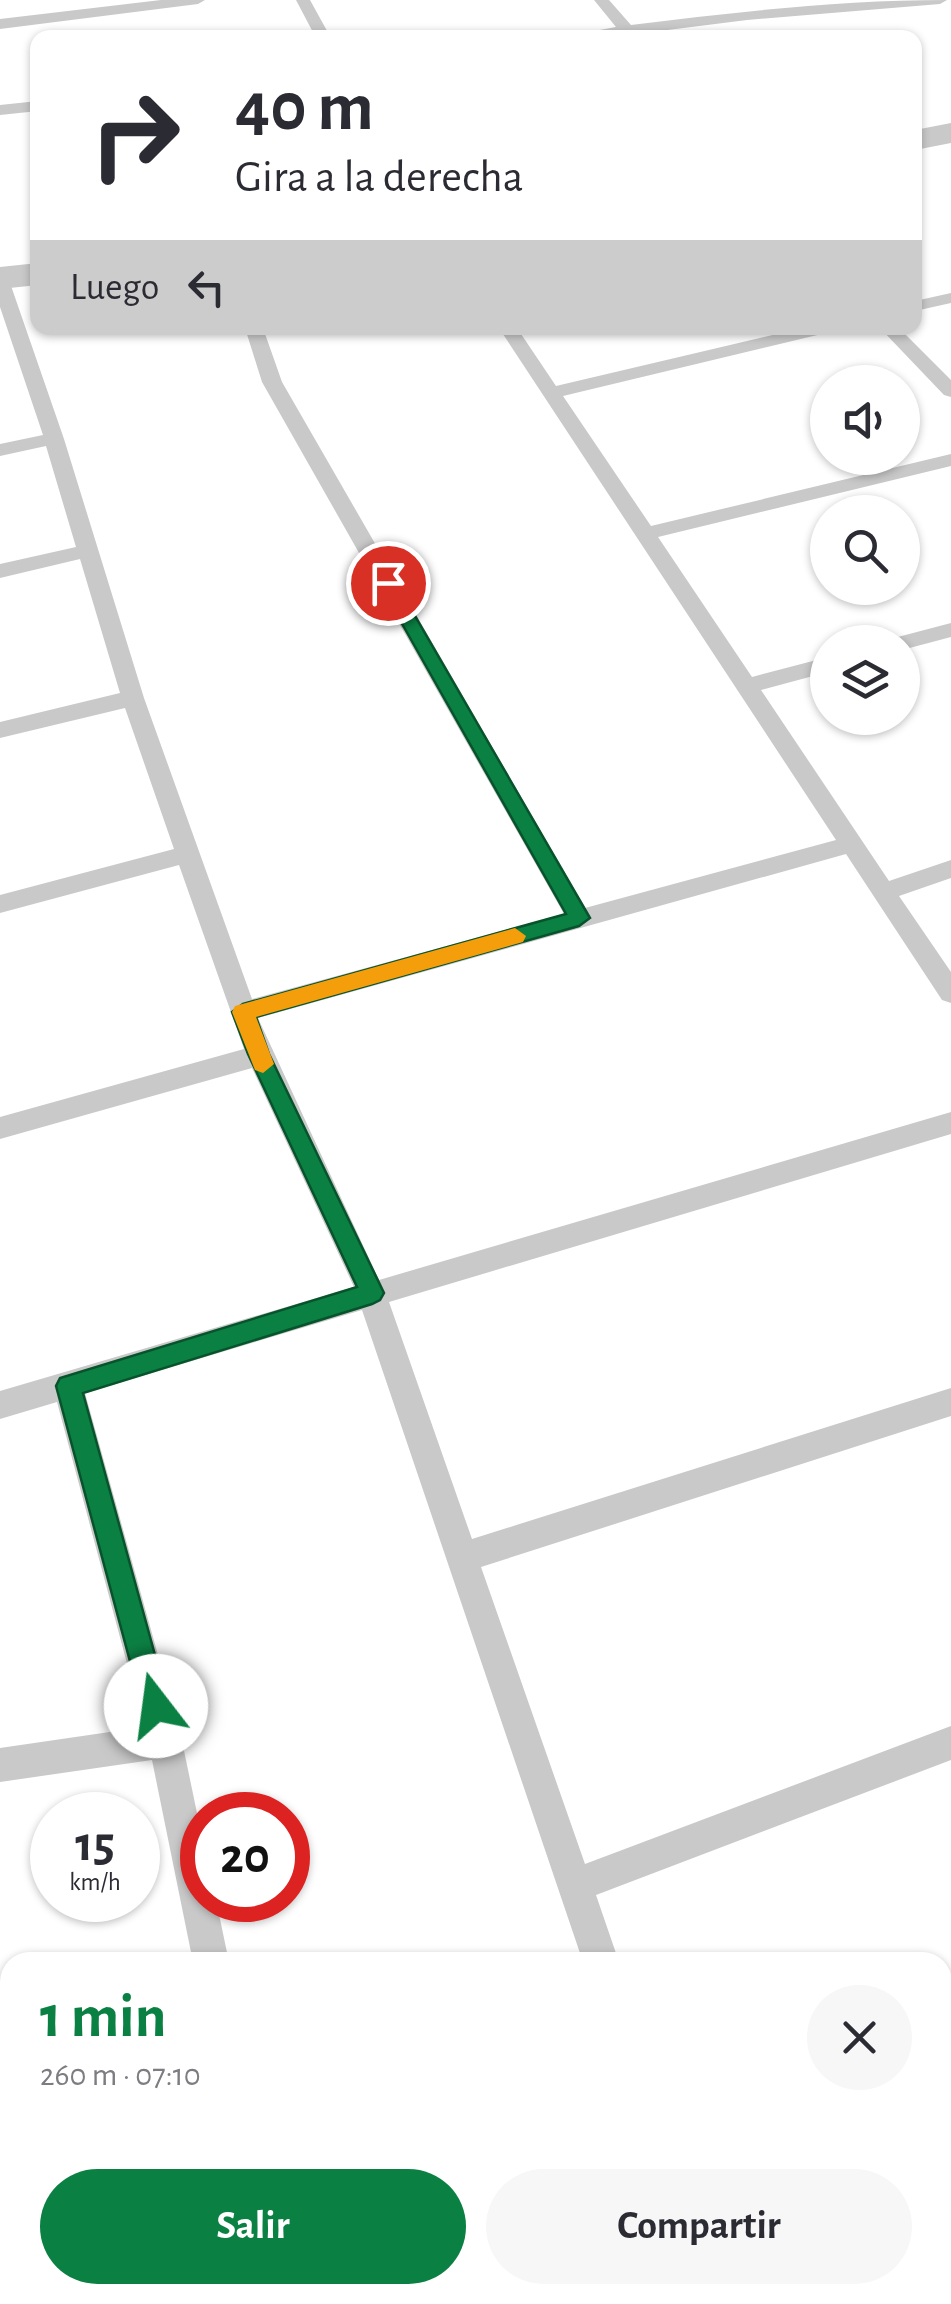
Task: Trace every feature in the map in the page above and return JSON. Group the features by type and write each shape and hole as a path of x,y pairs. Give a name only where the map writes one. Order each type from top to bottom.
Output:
{"street":[{"path":"922,139 951,133"},
{"path":"0,279 30,275"}],"lane":[{"path":"0,24 198,0"},
{"path":"304,0 320,30"},
{"path":"600,0 627,30 940,0"},
{"path":"730,0 752,21"},
{"path":"0,110 30,107"},
{"path":"0,279 54,439 133,698 258,1054 372,1293 598,1952"},
{"path":"922,304 951,298"},
{"path":"256,335 272,382 579,918"},
{"path":"513,335 951,993"},
{"path":"552,393 794,335"},
{"path":"896,335 951,391"},
{"path":"0,450 54,439"},
{"path":"646,534 951,460"},
{"path":"0,571 88,550"},
{"path":"920,639 951,630"},
{"path":"746,686 810,669"},
{"path":"0,730 133,698"},
{"path":"243,1012 852,844"},
{"path":"0,904 188,854"},
{"path":"883,892 951,869"},
{"path":"0,1128 258,1054"},
{"path":"0,1404 951,1123"},
{"path":"68,1386 165,1741 208,1952"},
{"path":"464,1557 951,1402"},
{"path":"0,1765 165,1741"},
{"path":"575,1885 951,1743"}],"slow traffic":[{"path":"263,1064 243,1012 515,936"}],"route":[{"path":"156,1706 68,1386 372,1293 258,1054 243,1012 579,918 388,583"}]}
